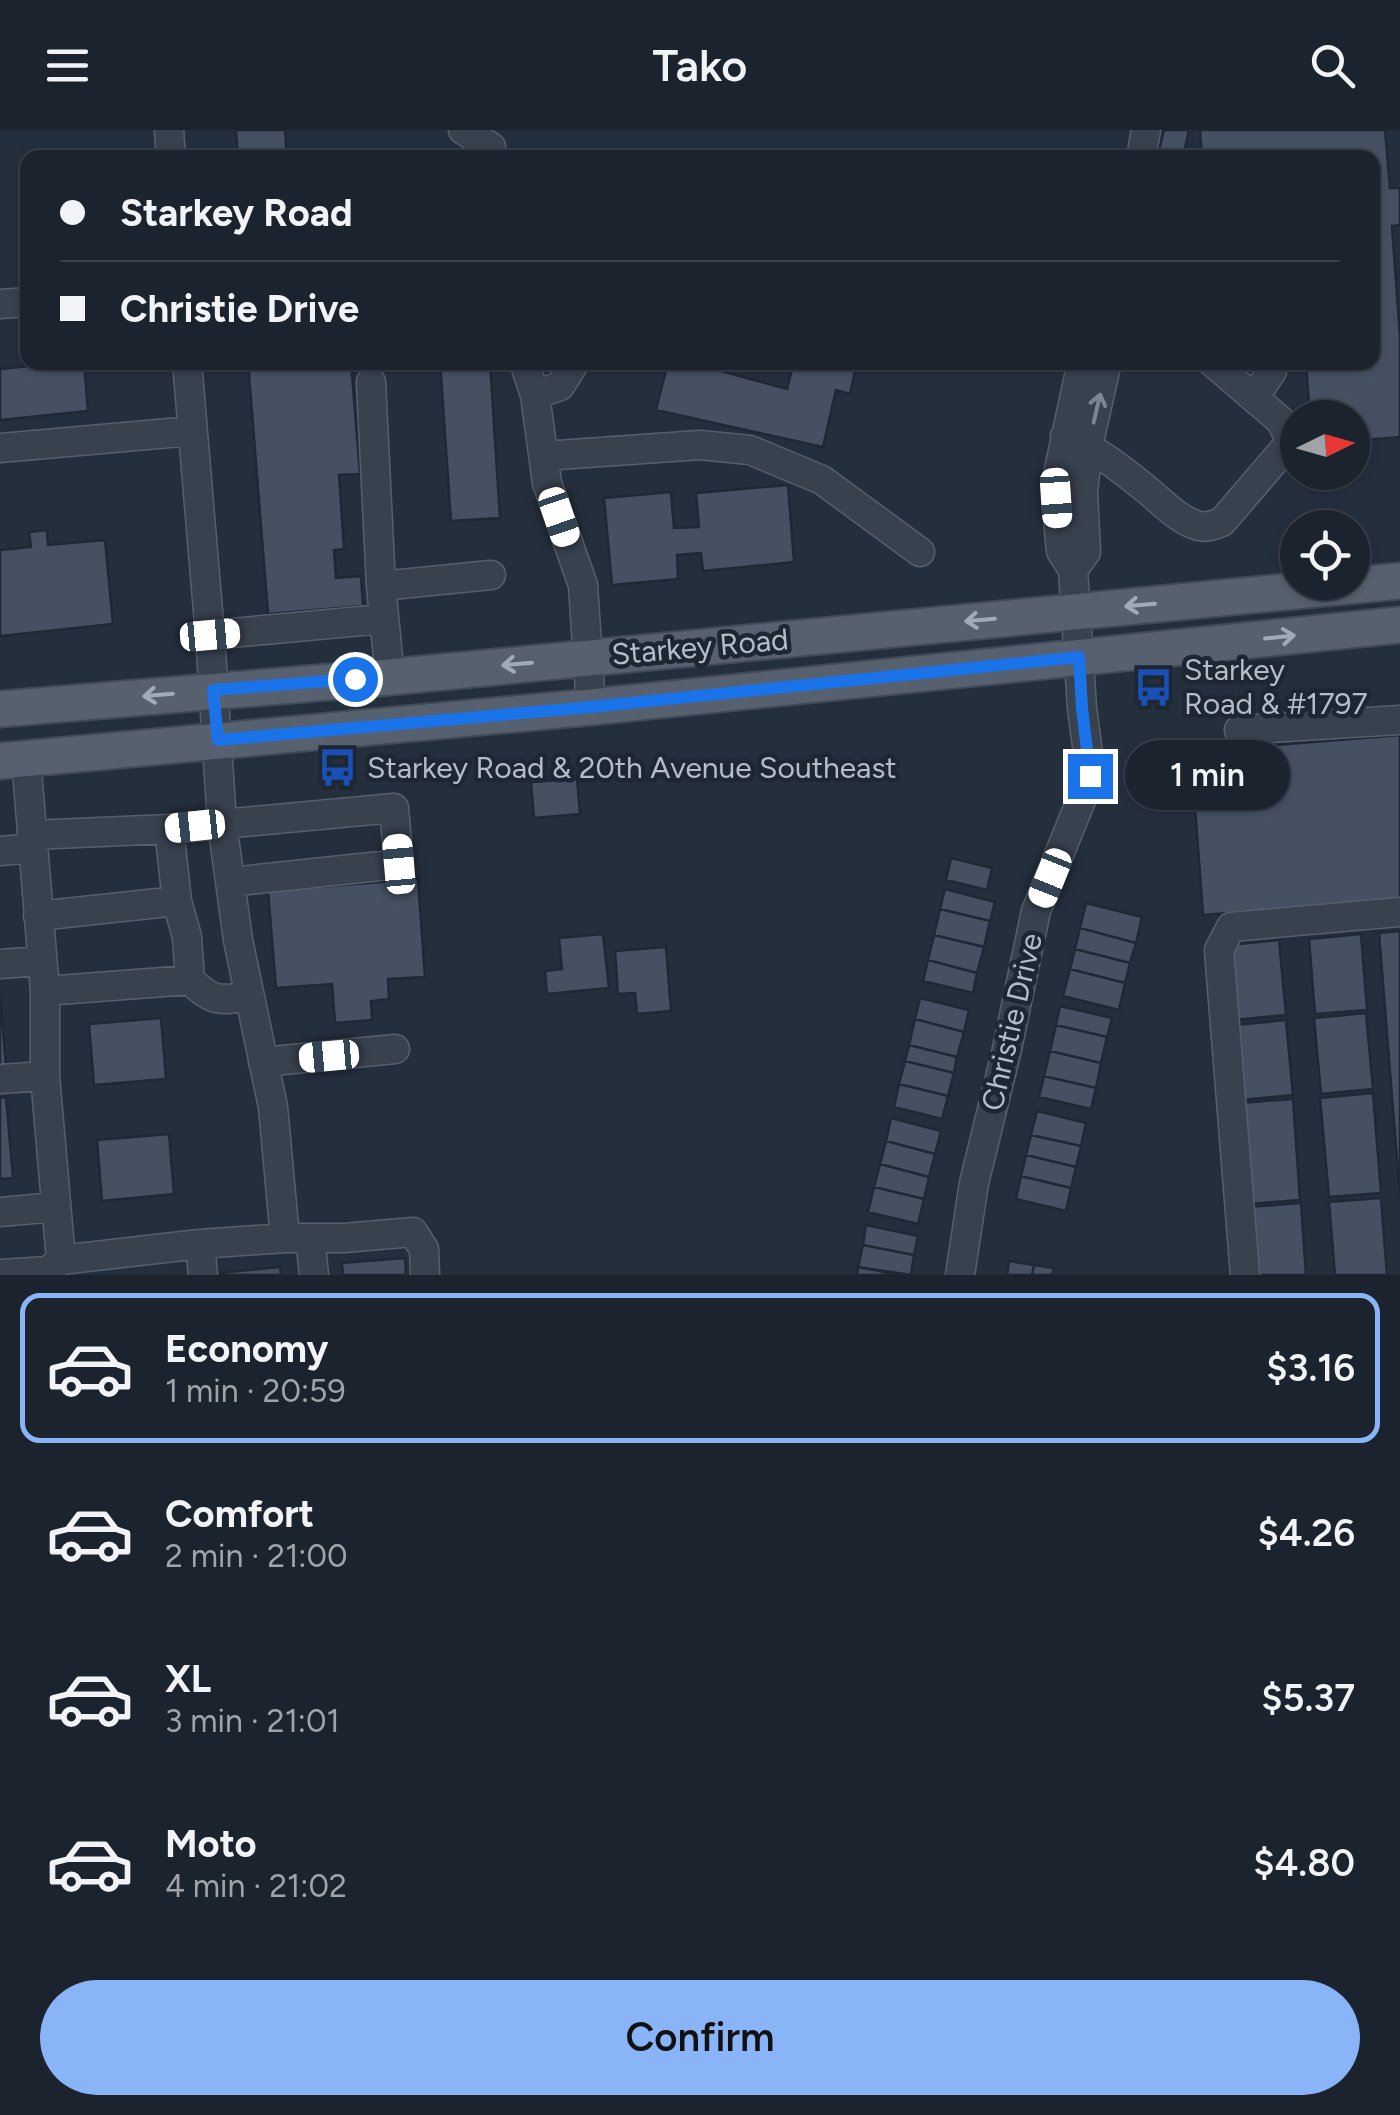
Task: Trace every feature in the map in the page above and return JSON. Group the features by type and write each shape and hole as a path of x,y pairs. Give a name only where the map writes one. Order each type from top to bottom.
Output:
{"main road":[{"name":"Starkey Road","path":"0,710 1400,581"},
{"name":"Starkey Road","path":"13,760 591,707 1400,625"}],"street":[{"path":"463,130 491,150"},
{"path":"188,370 222,823 238,940 297,1238 314,1275"},
{"path":"527,370 536,395 547,483 583,585 591,707"},
{"path":"536,395 560,386 571,370"},
{"path":"1077,441 1081,370"},
{"path":"1077,441 1105,370"},
{"path":"1077,441 1178,516 1200,526 1222,522 1288,446 1288,436 1282,421 1221,370"},
{"path":"1254,398 1272,370"},
{"path":"371,382 383,618 390,676"},
{"path":"0,448 192,431"},
{"name":"Christie Drive","path":"960,1275 974,1183 1036,912 1090,776 1073,570 1061,550 1056,498 1058,474 1077,441"},
{"path":"544,456 700,445 750,450 822,480 920,552"},
{"path":"381,586 491,575"},
{"path":"210,635 383,618"},
{"path":"1240,730 1400,720"},
{"path":"13,760 32,842 45,991 45,1076 55,1207 75,1264"},
{"path":"0,851 32,842 394,808 399,864 230,882"},
{"path":"169,829 177,901 187,936 190,980 206,996 223,1001 249,996"},
{"path":"38,916 177,901"},
{"path":"1244,1275 1220,950 1231,927 1400,912"},
{"path":"0,964 41,960"},
{"path":"45,991 190,980"},
{"path":"263,1062 395,1049"},
{"path":"0,1079 45,1076"},
{"path":"0,1212 55,1207"},
{"path":"0,1274 48,1271 200,1244 413,1232 424,1249 425,1275"},
{"path":"200,1244 202,1275"}],"building":[{"path":"236,130 285,130 286,150 237,150"},
{"path":"1164,130 1189,130 1185,150 1159,150"},
{"path":"1200,130 1385,130 1390,188 1400,188 1400,225 1392,226 1400,337 1400,437 1370,440 1370,400 1309,400 1307,370 1380,370 1380,150 1201,150"},
{"path":"0,369 85,370 88,411 0,420"},
{"path":"249,370 352,370 360,474 339,475 344,549 334,550 336,578 361,576 363,606 268,614"},
{"path":"441,370 491,370 500,518 451,521"},
{"path":"666,370 717,370 787,389 792,370 855,370 850,394 836,390 823,447 656,410"},
{"path":"788,485 794,562 703,571 701,553 677,555 678,579 612,585 604,498 671,492 674,528 699,527 696,493"},
{"path":"47,530 48,545 105,540 113,624 0,636 0,550 31,547 29,532"},
{"path":"1400,735 1400,899 1203,915 1191,752"},
{"path":"577,779 580,814 534,818 531,782"},
{"path":"951,858 992,868 987,890 946,880"},
{"path":"418,879 425,977 388,979 389,999 371,1001 372,1020 335,1023 332,984 276,988 268,891"},
{"path":"945,889 995,902 990,921 940,909"},
{"path":"1086,903 1142,917 1136,943 1080,928"},
{"path":"940,909 990,921 984,947 934,935"},
{"path":"1080,928 1136,943 1130,963 1075,949"},
{"path":"1400,931 1400,1197 1379,933"},
{"path":"603,934 609,988 547,994 545,971 562,969 559,938"},
{"path":"1361,934 1367,1010 1315,1014 1309,939"},
{"path":"934,935 984,947 977,973 928,960"},
{"path":"1279,940 1286,1015 1234,1020 1228,945"},
{"path":"666,947 671,1011 637,1014 635,993 618,994 615,951"},
{"path":"1075,949 1130,963 1125,983 1070,969"},
{"path":"928,960 977,973 973,993 923,981"},
{"path":"1070,969 1125,983 1119,1010 1063,996"},
{"path":"0,994 6,1066 0,1067"},
{"path":"920,998 969,1010 964,1032 915,1019"},
{"path":"1060,1006 1112,1018 1107,1037 1056,1025"},
{"path":"1366,1013 1373,1089 1321,1094 1314,1018"},
{"path":"161,1018 166,1079 94,1085 89,1024"},
{"path":"915,1019 964,1032 957,1057 909,1045"},
{"path":"1286,1020 1293,1095 1241,1100 1235,1025"},
{"path":"1056,1025 1107,1037 1101,1063 1050,1051"},
{"path":"909,1045 957,1057 954,1073 905,1061"},
{"path":"1050,1051 1101,1063 1096,1088 1044,1076"},
{"path":"905,1061 954,1073 948,1096 899,1084"},
{"path":"1044,1076 1096,1088 1091,1109 1039,1097"},
{"path":"899,1084 948,1096 942,1119 894,1107"},
{"path":"1373,1093 1381,1193 1329,1197 1320,1098"},
{"path":"6,1097 13,1178 0,1179 0,1098"},
{"path":"1293,1099 1300,1200 1248,1204 1241,1103"},
{"path":"1037,1111 1086,1123 1081,1146 1031,1135"},
{"path":"891,1118 941,1131 935,1154 886,1141"},
{"path":"169,1134 174,1194 102,1201 97,1140"},
{"path":"1031,1135 1081,1146 1076,1167 1026,1155"},
{"path":"886,1141 935,1154 929,1177 880,1164"},
{"path":"1026,1155 1076,1167 1071,1188 1021,1176"},
{"path":"880,1164 929,1177 924,1199 874,1187"},
{"path":"1021,1176 1071,1188 1066,1211 1016,1199"},
{"path":"874,1187 924,1199 918,1224 868,1212"},
{"path":"1381,1198 1387,1275 1335,1275 1329,1202"},
{"path":"1301,1203 1306,1275 1254,1275 1249,1207"},
{"path":"866,1225 918,1236 914,1255 863,1245"},
{"path":"863,1245 914,1255 911,1275 858,1267"},
{"path":"405,1258 406,1275 343,1275 342,1263"},
{"path":"1009,1261 1034,1265 1032,1275 1007,1275"},
{"path":"1034,1265 1054,1268 1052,1275 1032,1275"},
{"path":"280,1267 281,1275 219,1275 219,1273"},
{"path":"858,1267 900,1275 857,1275"}],"place":[{"name":"Starkey Road & #1797","path":"1154,687"},
{"name":"Starkey Road & 20th Avenue Southeast","path":"337,768"}],"route":[{"path":"355,679 213,690 218,740 1079,657 1090,776"}]}
